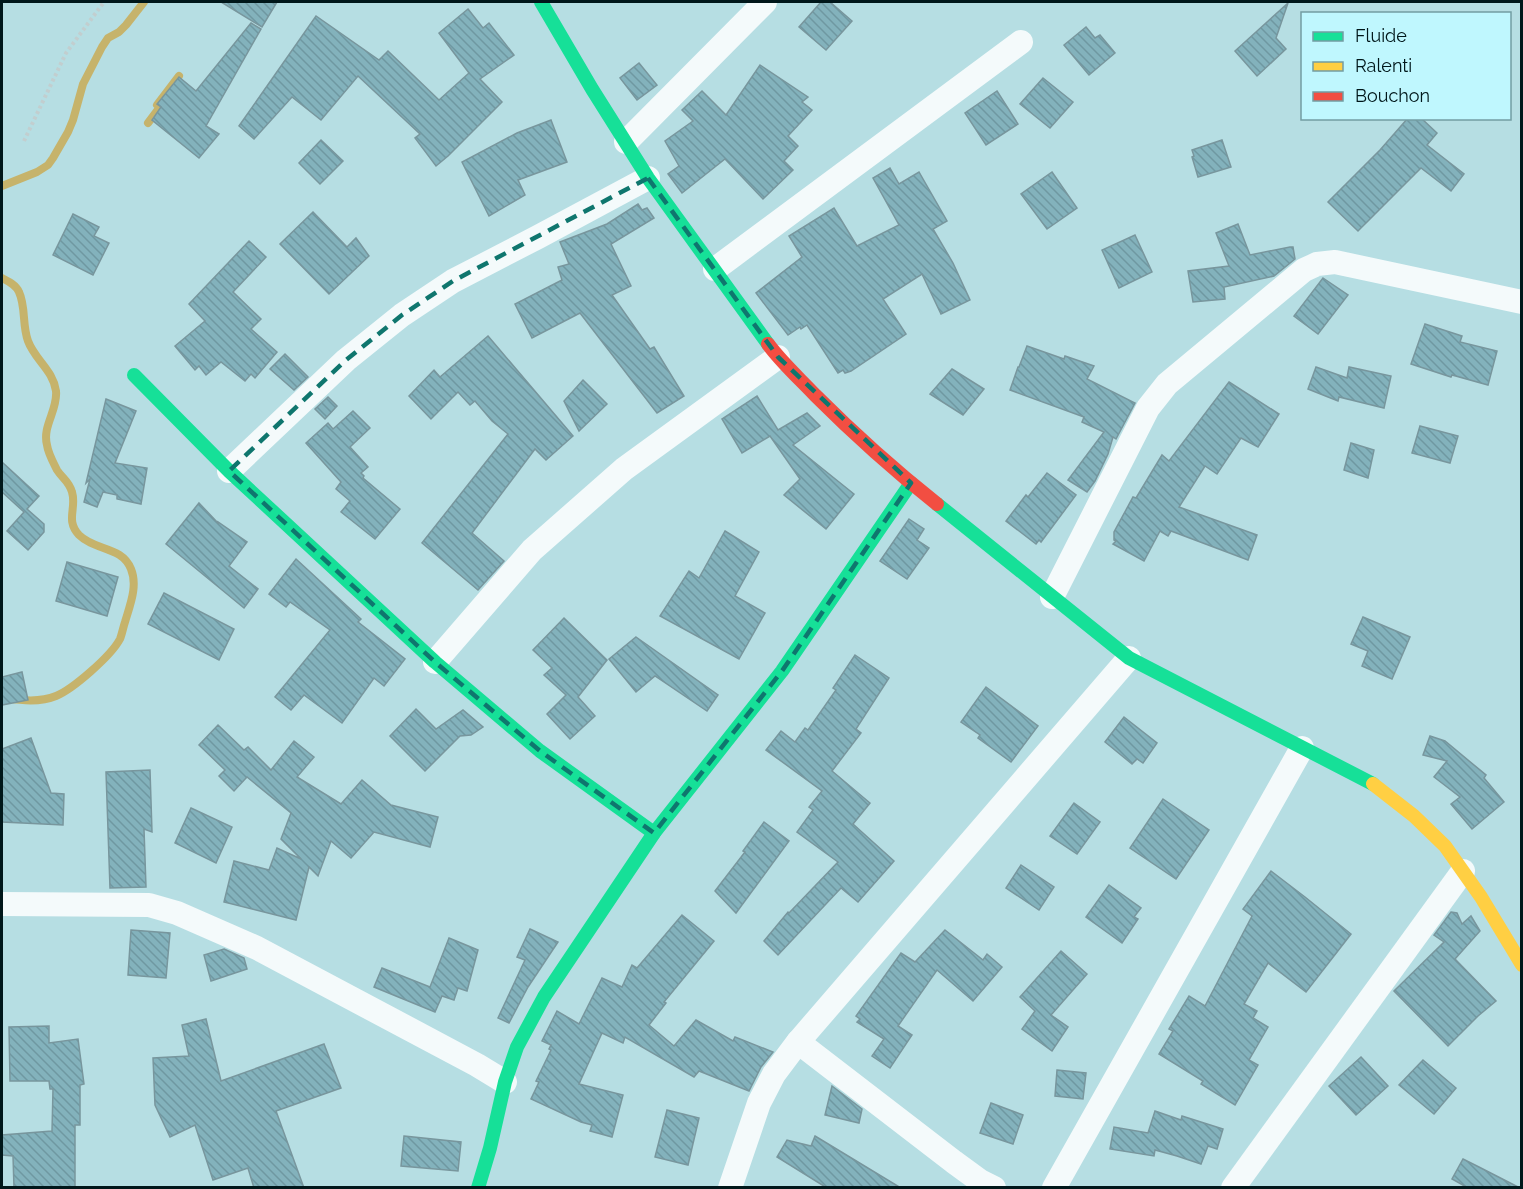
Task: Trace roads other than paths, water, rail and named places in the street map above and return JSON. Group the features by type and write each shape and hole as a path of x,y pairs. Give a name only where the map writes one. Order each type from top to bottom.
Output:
{"street":[{"path":"541,2 648,178 778,357 841,421 911,483 1129,658 1384,792 1414,816 1444,846 1480,897 1521,965"},
{"path":"626,142 765,2"},
{"path":"715,269 1021,42"},
{"path":"229,471 346,360 402,315 453,281 648,178"},
{"path":"1052,597 1148,408 1167,384 1304,270 1317,264 1335,262 1521,302"},
{"path":"435,662 532,550 624,469 778,357"},
{"path":"134,375 229,471 435,662 540,751 654,833"},
{"path":"478,1188 505,1082 517,1047 544,997 654,833 782,671 911,483"},
{"path":"730,1188 759,1103 774,1074 798,1042 1129,658"},
{"path":"1054,1188 1302,748"},
{"path":"1233,1188 1463,872"},
{"path":"2,904 149,906 177,913 257,948 505,1082"},
{"path":"798,1042 954,1162 994,1188"}],"waterway":[{"path":"2,186 48,165 68,132 83,84 102,47 108,38 126,25 144,2"},
{"path":"148,123 160,107 157,105 179,76"},
{"path":"2,278 14,285 19,292 28,341 54,384 56,398 47,431 47,445 57,470 71,488 72,519 75,530 85,540 121,556 131,569 134,582 131,602 120,639 109,654 91,671 72,687 43,700 2,698"}]}
